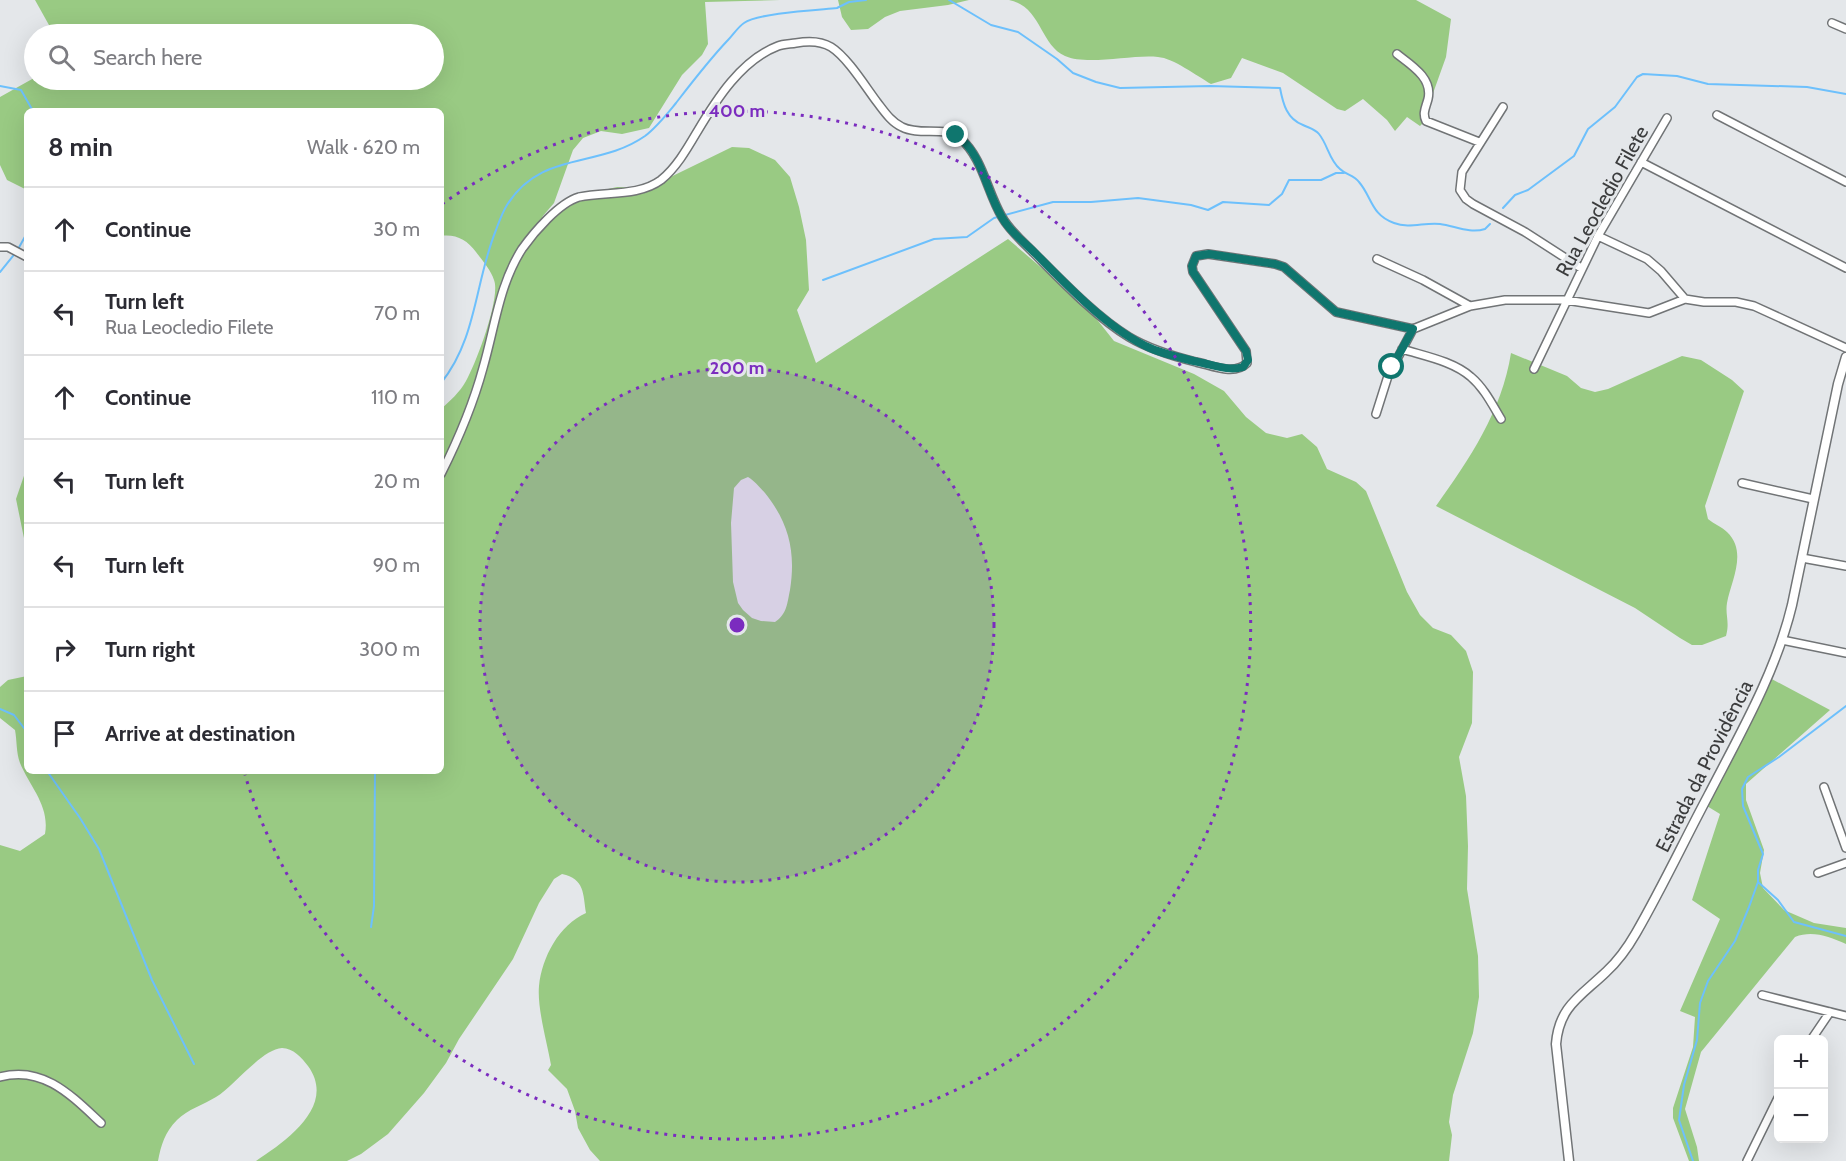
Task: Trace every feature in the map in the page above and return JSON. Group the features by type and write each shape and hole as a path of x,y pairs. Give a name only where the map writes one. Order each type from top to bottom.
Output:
{"street":[{"path":"1832,23 1846,29"},
{"path":"444,468 464,427 483,368 504,284 524,246 543,223 576,198 636,190 658,182 673,168 734,78 754,60 778,46 802,42 822,43 832,48 887,115 899,126 908,130 952,134 960,138 972,151 989,192 1010,229 1115,328 1150,348 1180,358 1232,369 1243,367 1247,363 1246,351 1193,272 1193,260 1201,254 1239,258 1284,267 1329,307 1342,315 1413,329 1388,376 1376,414"},
{"path":"1397,54 1414,68 1426,83 1429,93 1424,114 1426,122 1479,142"},
{"path":"1503,106 1462,172 1460,190 1466,200 1525,232 1581,268"},
{"path":"1717,115 1846,182"},
{"name":"Rua Leocledio Filete","path":"1534,369 1581,268 1667,117"},
{"path":"1641,162 1846,268"},
{"path":"1598,236 1647,259 1661,271 1685,299"},
{"path":"0,247 24,255"},
{"path":"1377,259 1423,280 1470,306"},
{"path":"1566,300 1649,313 1685,299 1704,302 1736,302 1754,306 1846,348"},
{"name":"Rua Leocledio Filete","path":"1413,329 1470,306 1504,300 1566,300"},
{"path":"1402,349 1446,364 1471,377 1481,387 1501,419"},
{"name":"Estrada da Providência","path":"1569,1161 1556,1044 1559,1025 1570,1004 1616,961 1636,933 1754,706 1782,639 1790,613 1838,384 1846,357"},
{"path":"1742,483 1813,500"},
{"path":"1802,558 1846,566"},
{"path":"1782,639 1846,653"},
{"path":"1824,787 1846,848"},
{"path":"1818,873 1846,863"},
{"path":"1762,995 1846,1016"},
{"path":"1814,1035 1830,1012"},
{"path":"0,1077 14,1073 31,1074 54,1084 80,1103 100,1123"},
{"path":"1747,1161 1774,1108"}],"green space":[{"path":"35,0 780,0 705,2 708,44 702,55 682,75 649,128 622,134 601,131 583,138 573,150 554,203 542,217 595,192 617,187 648,188 732,147 749,148 775,160 790,177 806,240 809,290 797,310 816,363 1008,239 1087,307 1114,341 1194,374 1224,391 1246,417 1266,433 1287,438 1302,434 1317,447 1327,469 1356,482 1366,491 1407,592 1420,615 1433,628 1451,635 1466,651 1473,672 1472,723 1459,757 1466,796 1467,889 1478,956 1479,997 1473,1033 1453,1095 1449,1122 1452,1135 1449,1161 600,1161 590,1150 578,1128 567,1089 548,1070 551,1065 539,1004 541,975 553,943 568,925 586,913 582,888 570,876 562,874 554,879 539,903 513,959 459,1039 446,1063 424,1093 388,1134 361,1154 347,1161 256,1161 293,1133 304,1121 312,1108 316,1095 315,1081 308,1066 293,1052 282,1048 266,1055 223,1092 177,1120 164,1139 158,1161 0,1161 0,845 20,851 45,834 46,824 42,806 25,774 444,774 444,406 461,389 470,372 491,315 495,289 491,273 473,248 461,239 444,236 444,108 24,108 24,188 7,180 0,165 0,97 24,84 24,90 444,90 444,24 48,24","holes":["748,477 755,482 780,515 791,551 792,576 787,604 782,616 775,622 752,618 743,610 738,603 733,582 731,523 734,488 741,480"]},
{"path":"838,0 969,0 900,11 885,17 868,29 851,30 842,17"},
{"path":"1009,0 1416,0 1451,19 1446,57 1422,124 1420,126 1407,117 1395,131 1387,120 1363,99 1345,111 1337,109 1283,73 1242,58 1231,78 1211,84 1164,58 1086,60 1065,56 1050,43 1028,10"},
{"path":"1511,353 1567,376 1581,388 1595,392 1608,389 1682,356 1701,360 1732,380 1744,391 1705,506 1708,519 1727,532 1736,548 1736,567 1727,603 1726,636 1702,645 1692,645 1635,608 1436,506 1472,453 1492,415 1507,374"},
{"path":"24,476 24,538 16,499"},
{"path":"24,677 24,772 17,751 15,730 0,718 0,687 8,680"},
{"path":"1768,677 1830,710 1746,784 1746,800 1764,850 1760,873 1763,888 1784,910 1814,923 1846,928 1846,944 1815,934 1795,937 1701,1052 1685,1109 1699,1161 1689,1161 1673,1118 1673,1108 1693,1047 1695,1017 1680,1011 1720,919 1692,900 1720,814 1702,803"}],"waterway":[{"path":"444,379 453,366 469,329 489,249 501,218 507,205 521,188 536,176 553,168 608,153 645,136 662,120 744,23 788,12 837,8 849,2 866,0"},
{"path":"949,0 991,25 1018,32 1073,73 1096,82 1120,88 1210,86 1280,88 1289,115 1319,134 1336,165 1357,180 1376,210 1386,220 1400,225 1440,224 1474,231 1485,229 1490,224"},
{"path":"1503,208 1515,195 1528,190 1574,156 1588,129 1615,107 1637,77 1643,74 1677,76 1708,84 1807,87 1846,94"},
{"path":"0,86 21,90 31,108"},
{"path":"823,280 934,239 967,237 994,218 1053,202 1138,198 1191,205 1208,210 1223,202 1269,205 1282,194 1289,180 1321,180 1336,173 1344,173"},
{"path":"0,272 24,238"},
{"path":"1693,1161 1679,1120 1684,1085 1697,1040 1700,1003 1708,981 1735,941 1758,882 1758,870 1763,854 1743,806 1742,789 1748,777 1779,757 1846,706"},
{"path":"0,709 14,715 24,728"},
{"path":"49,774 99,849 152,980 194,1064"},
{"path":"371,927 374,906 375,774"},
{"path":"1758,882 1778,900 1794,922 1846,936"}],"route":[{"path":"956,135 972,151 989,192 1010,229 1088,304 1130,338 1150,348 1180,358 1232,369 1243,367 1247,363 1246,351 1193,272 1193,260 1196,256 1209,254 1284,267 1329,307 1342,315 1413,329 1392,367"}]}
